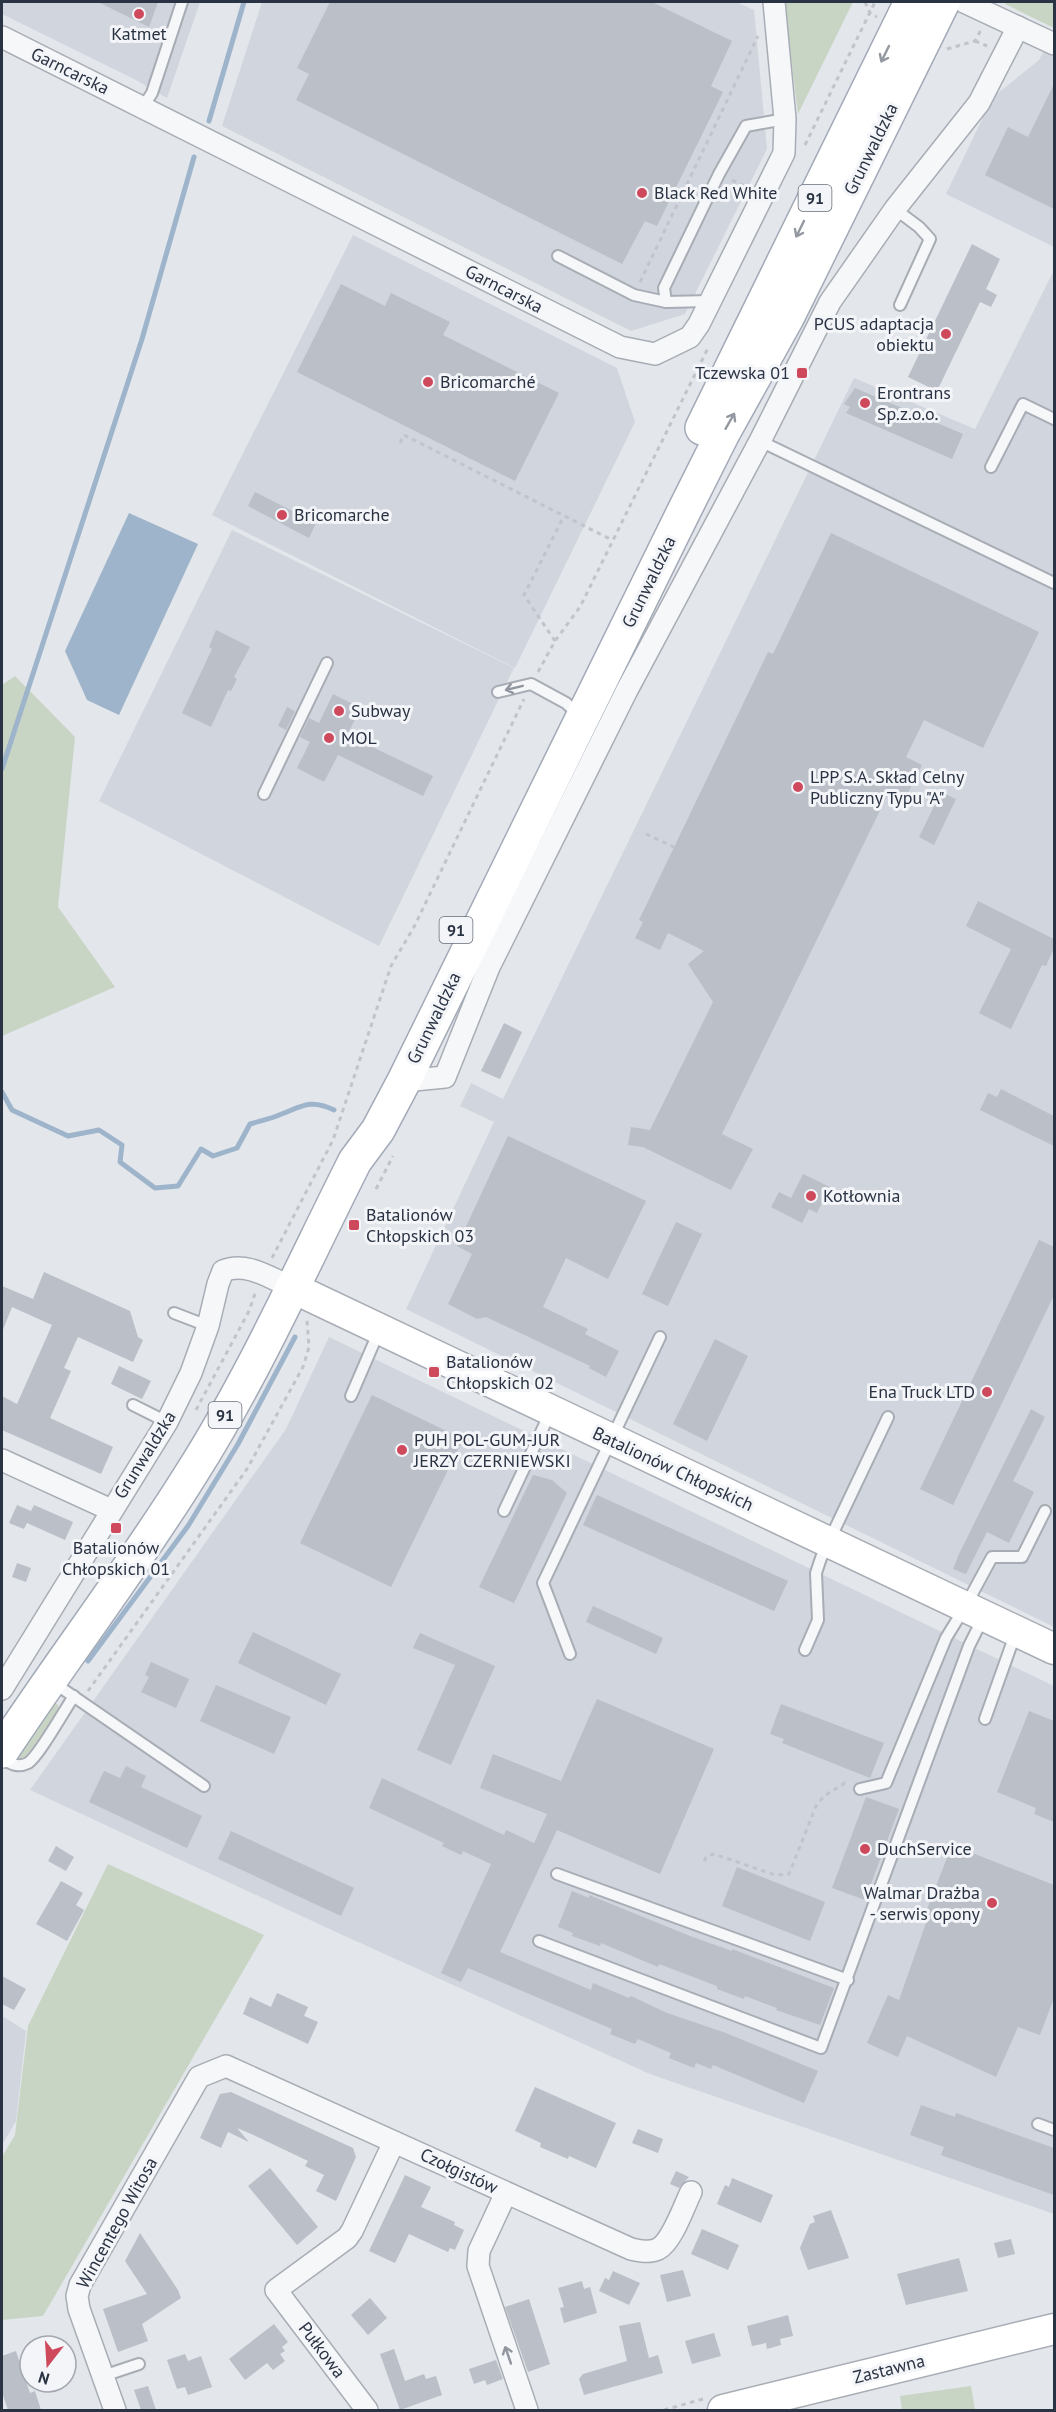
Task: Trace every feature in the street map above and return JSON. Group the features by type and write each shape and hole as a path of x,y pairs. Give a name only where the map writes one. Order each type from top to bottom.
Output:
{"main road":[{"name":"Grunwaldzka","path":"2,1751 68,1692 246,1377 355,1161 378,1130 404,1081 574,710 911,2"},
{"name":"Grunwaldzka","path":"355,1161 363,1123 574,710 788,316 943,2"}],"street":[{"name":"Garncarska","path":"2,37 620,347 655,354 690,337 711,301 784,153 785,119 774,2"},
{"path":"964,2 1054,44"},
{"path":"404,1081 445,1077 489,967 627,690 760,441 830,302 895,209 979,103 1018,27"},
{"name":"Grunwaldzka","path":"5,1678 167,1422 191,1373 208,1326 223,1271 233,1267 245,1268 291,1287"},
{"name":"Batalionów Chłopskich","path":"291,1287 1054,1649"},
{"path":"2,1460 111,1510"},
{"name":"Czołgistów","path":"199,2077 225,2066 630,2249 651,2252 660,2248 668,2239 691,2192"},
{"name":"Wincentego Witosa","path":"115,2410 79,2309 77,2296 80,2285 199,2077"},
{"name":"Pułkowa","path":"368,2410 276,2290 347,2238 394,2142"},
{"path":"506,2193 479,2251 478,2266 527,2410"},
{"name":"Zastawna","path":"712,2405 1054,2329"}],"lane":[{"path":"143,107 152,93 182,2"},
{"path":"666,302 664,288 719,174 746,126 785,119"},
{"path":"895,209 919,227 930,239 900,305"},
{"path":"558,256 634,295 666,302 711,301"},
{"path":"991,467 1023,404 1054,419"},
{"path":"760,441 1054,583"},
{"path":"264,794 327,663"},
{"path":"498,692 531,684 574,710"},
{"path":"174,1313 208,1326"},
{"path":"351,1396 379,1330"},
{"path":"570,1654 543,1583 660,1337"},
{"path":"133,1405 167,1422"},
{"path":"504,1511 551,1411"},
{"path":"805,1650 818,1620 816,1573 888,1417"},
{"path":"539,1941 822,2048 969,1646 975,1612 992,1557 1022,1557 1045,1511"},
{"path":"860,1789 886,1783 946,1638 975,1612"},
{"path":"984,1719 1016,1631"},
{"path":"2,1758 11,1765 20,1765 31,1760 68,1692 204,1786"},
{"path":"557,1874 848,1980"},
{"path":"1038,2124 1054,2130"},
{"path":"103,2376 139,2364"}],"path":[{"path":"865,2 870,13"},
{"path":"857,37 875,2"},
{"path":"634,295 760,31"},
{"path":"269,1263 333,1140 391,966 414,927 531,684 555,641 580,607 710,343"},
{"path":"400,443 404,435 612,540"},
{"path":"555,641 524,595 564,516"},
{"path":"646,834 674,848"},
{"path":"68,1692 247,1469 303,1367 309,1347 307,1317"},
{"path":"704,1861 707,1856 714,1854 775,1875 789,1874 816,1806 825,1796 845,1783 860,1789"},
{"path":"664,2410 712,2405"}],"shaded area":[{"name":"Katmet","path":"2,2 200,2 167,98 136,80 2,14"},
{"path":"262,2 736,2 754,10 767,149 685,314 631,331 222,126"},
{"path":"1045,48 1054,53 1054,247 946,194 993,97 1039,60"},
{"path":"353,235 617,368 635,422 515,668 212,515"},
{"path":"1054,270 1054,1627 406,1309 494,1122 460,1106 471,1083 503,1099 854,378 975,429"},
{"path":"232,530 514,668 379,946 99,801"},
{"path":"329,1337 1054,1686 1054,2214 650,2074 30,1790 286,1429"},
{"path":"2,2016 26,2031 16,2121 2,2145"}],"green space":[{"path":"784,2 853,2 798,114"},
{"path":"1006,2 1054,2 1054,28 1005,4"},
{"path":"15,676 75,737 58,907 115,987 2,1036 2,685"},
{"path":"53,1702 58,1705 59,1709 31,1750 18,1760 14,1758"},
{"path":"108,1864 264,1935 43,2316 2,2320 2,2157 15,2135 28,2026"},
{"path":"971,2386 975,2410 902,2410 900,2396"}],"water":[{"path":"129,513 198,544 119,715 87,700 65,651"}],"building":[{"name":"Katmet","path":"98,2 158,2 149,27"},
{"path":"330,2 652,2 732,41 711,86 723,92 657,226 645,221 622,264 296,100 309,74 297,68"},
{"path":"1054,84 1054,209 985,175 1008,127 1028,137"},
{"name":"PCUS adaptacja obiektu","path":"972,244 1000,259 986,289 997,295 991,307 980,302 937,391 908,377"},
{"name":"Bricomarché","path":"341,284 385,306 391,293 450,322 443,335 559,393 515,481 297,372"},
{"path":"855,388 963,434 952,459 846,413 850,407 844,404"},
{"name":"Bricomarche","path":"255,492 316,523 309,538 248,506"},
{"path":"831,533 1039,632 983,748 924,720 906,757 922,765 906,797 890,790 722,1134 753,1149 731,1190 643,1147 628,1145 631,1127 650,1130 713,1002 688,964 704,951 668,933 660,950 635,938 643,922 639,920 768,652 773,654"},
{"path":"216,630 250,647 234,677 237,679 231,691 228,690 211,727 182,713 212,649 209,647"},
{"path":"333,694 361,708 347,735 433,776 423,796 338,755 324,782 297,768 310,742 300,737 309,718 319,723"},
{"path":"287,707 295,711 286,730 278,726"},
{"path":"941,792 956,799 934,845 919,837"},
{"path":"978,901 1054,939 1054,948 1046,966 1042,965 1011,1029 979,1013 1011,949 966,926"},
{"path":"504,1023 522,1032 500,1079 481,1071"},
{"path":"1001,1089 1054,1116 1054,1146 980,1110 988,1093 997,1097"},
{"path":"508,1136 646,1201 608,1279 566,1258 543,1307 588,1329 585,1334 619,1351 606,1377 589,1368 590,1366 486,1317 477,1319 448,1304 472,1254 457,1246"},
{"name":"Kotłownia","path":"803,1174 830,1187 817,1213 809,1209 802,1223 771,1207 779,1192 791,1198"},
{"path":"676,1222 702,1234 668,1306 642,1294"},
{"name":"Ena Truck LTD","path":"1039,1240 1054,1247 1054,1295 953,1505 920,1489"},
{"path":"44,1272 130,1311 138,1337 143,1340 133,1362 78,1337 64,1368 71,1371 50,1418 113,1447 101,1474 2,1430 2,1396 17,1404 52,1325 12,1307 2,1332 2,1286 33,1299"},
{"path":"715,1339 748,1356 707,1441 673,1424"},
{"path":"119,1366 151,1381 142,1399 111,1384"},
{"path":"372,1395 463,1439 391,1587 300,1543"},
{"path":"1031,1409 1045,1417 1013,1481 1034,1492 1009,1543 987,1532 966,1574 953,1569 959,1554"},
{"path":"533,1475 552,1480 567,1493 514,1603 479,1587"},
{"path":"597,1495 788,1581 774,1611 583,1525"},
{"path":"17,1505 31,1511 34,1505 73,1522 65,1540 27,1523 24,1529 9,1523"},
{"path":"17,1563 31,1568 26,1582 12,1577"},
{"path":"593,1606 663,1638 656,1654 586,1622"},
{"path":"253,1632 341,1674 326,1705 238,1663"},
{"path":"420,1633 495,1666 451,1765 417,1750 455,1665 413,1648"},
{"path":"151,1662 189,1679 176,1708 141,1692 149,1677 145,1675"},
{"path":"216,1685 291,1717 274,1754 200,1721"},
{"path":"597,1699 714,1749 660,1874 557,1830 500,1952 591,1990 593,1983 629,1998 631,1996 667,2013 726,2033 818,2071 804,2103 713,2065 711,2069 696,2063 694,2068 669,2058 671,2053 638,2039 635,2044 610,2034 612,2029 468,1968 461,1982 441,1973 491,1864 463,1851 461,1855 442,1846 444,1843 369,1808 382,1778 504,1835 506,1830 534,1843 547,1814 480,1788 493,1754 561,1781"},
{"path":"781,1704 884,1743 870,1778 782,1743 784,1739 770,1734"},
{"path":"1029,1711 1054,1721 1054,1822 1034,1814 1036,1808 997,1792"},
{"path":"126,1766 146,1776 141,1787 202,1816 187,1848 89,1802 104,1771 120,1778"},
{"name":"DuchService","path":"866,1797 899,1809 865,1900 832,1888"},
{"path":"231,1831 354,1888 341,1916 218,1859"},
{"path":"952,1845 1054,1885 1054,1998 1040,2035 1018,2027 996,2077 907,2036 898,2057 867,2043 888,1995 899,2000 926,1923 922,1922"},
{"path":"56,1846 74,1857 66,1871 48,1861"},
{"path":"737,1867 825,1902 810,1941 722,1906"},
{"path":"61,1881 83,1893 76,1905 84,1910 67,1941 36,1924"},
{"path":"572,1891 589,1898 589,1895 690,1936 732,1951 732,1949 834,1988 820,2025 776,2010 777,2008 745,1996 744,1999 717,1989 717,1986 659,1964 658,1967 601,1943 600,1946 572,1936 573,1933 558,1927"},
{"path":"2,1976 26,1989 14,2010 2,2004"},
{"path":"277,1993 308,2007 304,2016 318,2022 308,2044 243,2014 250,1997 271,2007"},
{"path":"535,2087 616,2123 596,2168 540,2147 541,2143 515,2131"},
{"path":"231,2092 353,2148 356,2157 336,2201 316,2191 324,2175 305,2166 308,2161 249,2133 237,2128 249,2142 228,2132 221,2148 200,2138 220,2094"},
{"path":"921,2105 955,2117 956,2113 1054,2148 1054,2195 941,2155 944,2147 910,2135"},
{"path":"638,2129 663,2139 658,2153 632,2143"},
{"path":"270,2168 318,2227 297,2245 248,2186"},
{"path":"676,2171 689,2177 679,2188 670,2184"},
{"path":"405,2175 431,2187 421,2207 455,2222 454,2225 464,2230 455,2250 450,2248 448,2252 409,2234 395,2263 369,2251"},
{"path":"732,2178 773,2195 761,2223 717,2204 725,2185 729,2187"},
{"path":"831,2210 849,2258 808,2270 800,2248 810,2224 815,2222 813,2216"},
{"path":"702,2229 739,2245 728,2270 691,2254"},
{"path":"140,2233 181,2298 142,2324 148,2341 118,2352 103,2309 147,2294 125,2261"},
{"path":"1011,2239 1015,2254 998,2258 994,2243"},
{"path":"959,2258 968,2291 906,2305 897,2274"},
{"path":"683,2270 691,2296 667,2302 660,2275"},
{"path":"613,2271 640,2283 629,2305 599,2291 605,2278 609,2280"},
{"path":"582,2281 584,2289 590,2287 597,2313 564,2323 560,2308 564,2307 558,2288"},
{"path":"370,2298 387,2318 368,2335 351,2315"},
{"path":"529,2299 550,2364 528,2372 505,2307"},
{"path":"788,2315 793,2336 780,2339 781,2345 767,2349 766,2343 752,2346 747,2326"},
{"path":"640,2322 649,2358 658,2355 663,2373 584,2395 579,2379 583,2374 627,2361 619,2326"},
{"path":"274,2324 288,2342 282,2347 285,2351 280,2354 285,2361 273,2370 267,2363 245,2380 229,2359"},
{"path":"714,2333 721,2356 692,2364 685,2341"},
{"path":"394,2349 405,2381 424,2374 426,2379 436,2376 442,2395 400,2410 380,2354"},
{"path":"16,2351 18,2394 36,2394 41,2410 8,2410 2,2392 2,2356"},
{"path":"185,2354 188,2361 201,2356 212,2387 188,2395 185,2387 177,2389 167,2360"},
{"path":"496,2360 503,2379 487,2385 485,2380 474,2384 469,2369"},
{"path":"148,2386 156,2410 141,2410 134,2390"}],"waterway":[{"path":"209,121 244,2"},
{"path":"2,769 142,339 194,157"},
{"path":"2,1092 12,1110 68,1136 99,1130 122,1145 120,1162 155,1188 178,1186 201,1149 213,1156 237,1148 250,1124 306,1105 326,1106 334,1110"},
{"path":"88,1661 188,1526 238,1444 295,1337"}],"place":[{"name":"Katmet","path":"139,14"},
{"name":"Black Red White","path":"642,193"},
{"name":"PCUS adaptacja obiektu","path":"946,334"},
{"name":"Tczewska 01","path":"802,373"},
{"name":"Bricomarché","path":"428,382"},
{"name":"Erontrans Sp.z.o.o.","path":"865,403"},
{"name":"Bricomarche","path":"282,515"},
{"name":"Subway","path":"339,711"},
{"name":"MOL","path":"329,738"},
{"name":"LPP S.A. Skład Celny Publiczny Typu \"A\"","path":"798,787"},
{"name":"Kotłownia","path":"811,1196"},
{"name":"Batalionów Chłopskich 03","path":"354,1225"},
{"name":"Batalionów Chłopskich 02","path":"434,1372"},
{"name":"Ena Truck LTD","path":"987,1392"},
{"name":"PUH POL-GUM-JUR JERZY CZERNIEWSKI","path":"402,1450"},
{"name":"Batalionów Chłopskich 01","path":"116,1528"},
{"name":"DuchService","path":"865,1849"},
{"name":"Walmar Drażba - serwis opony","path":"992,1903"}]}
